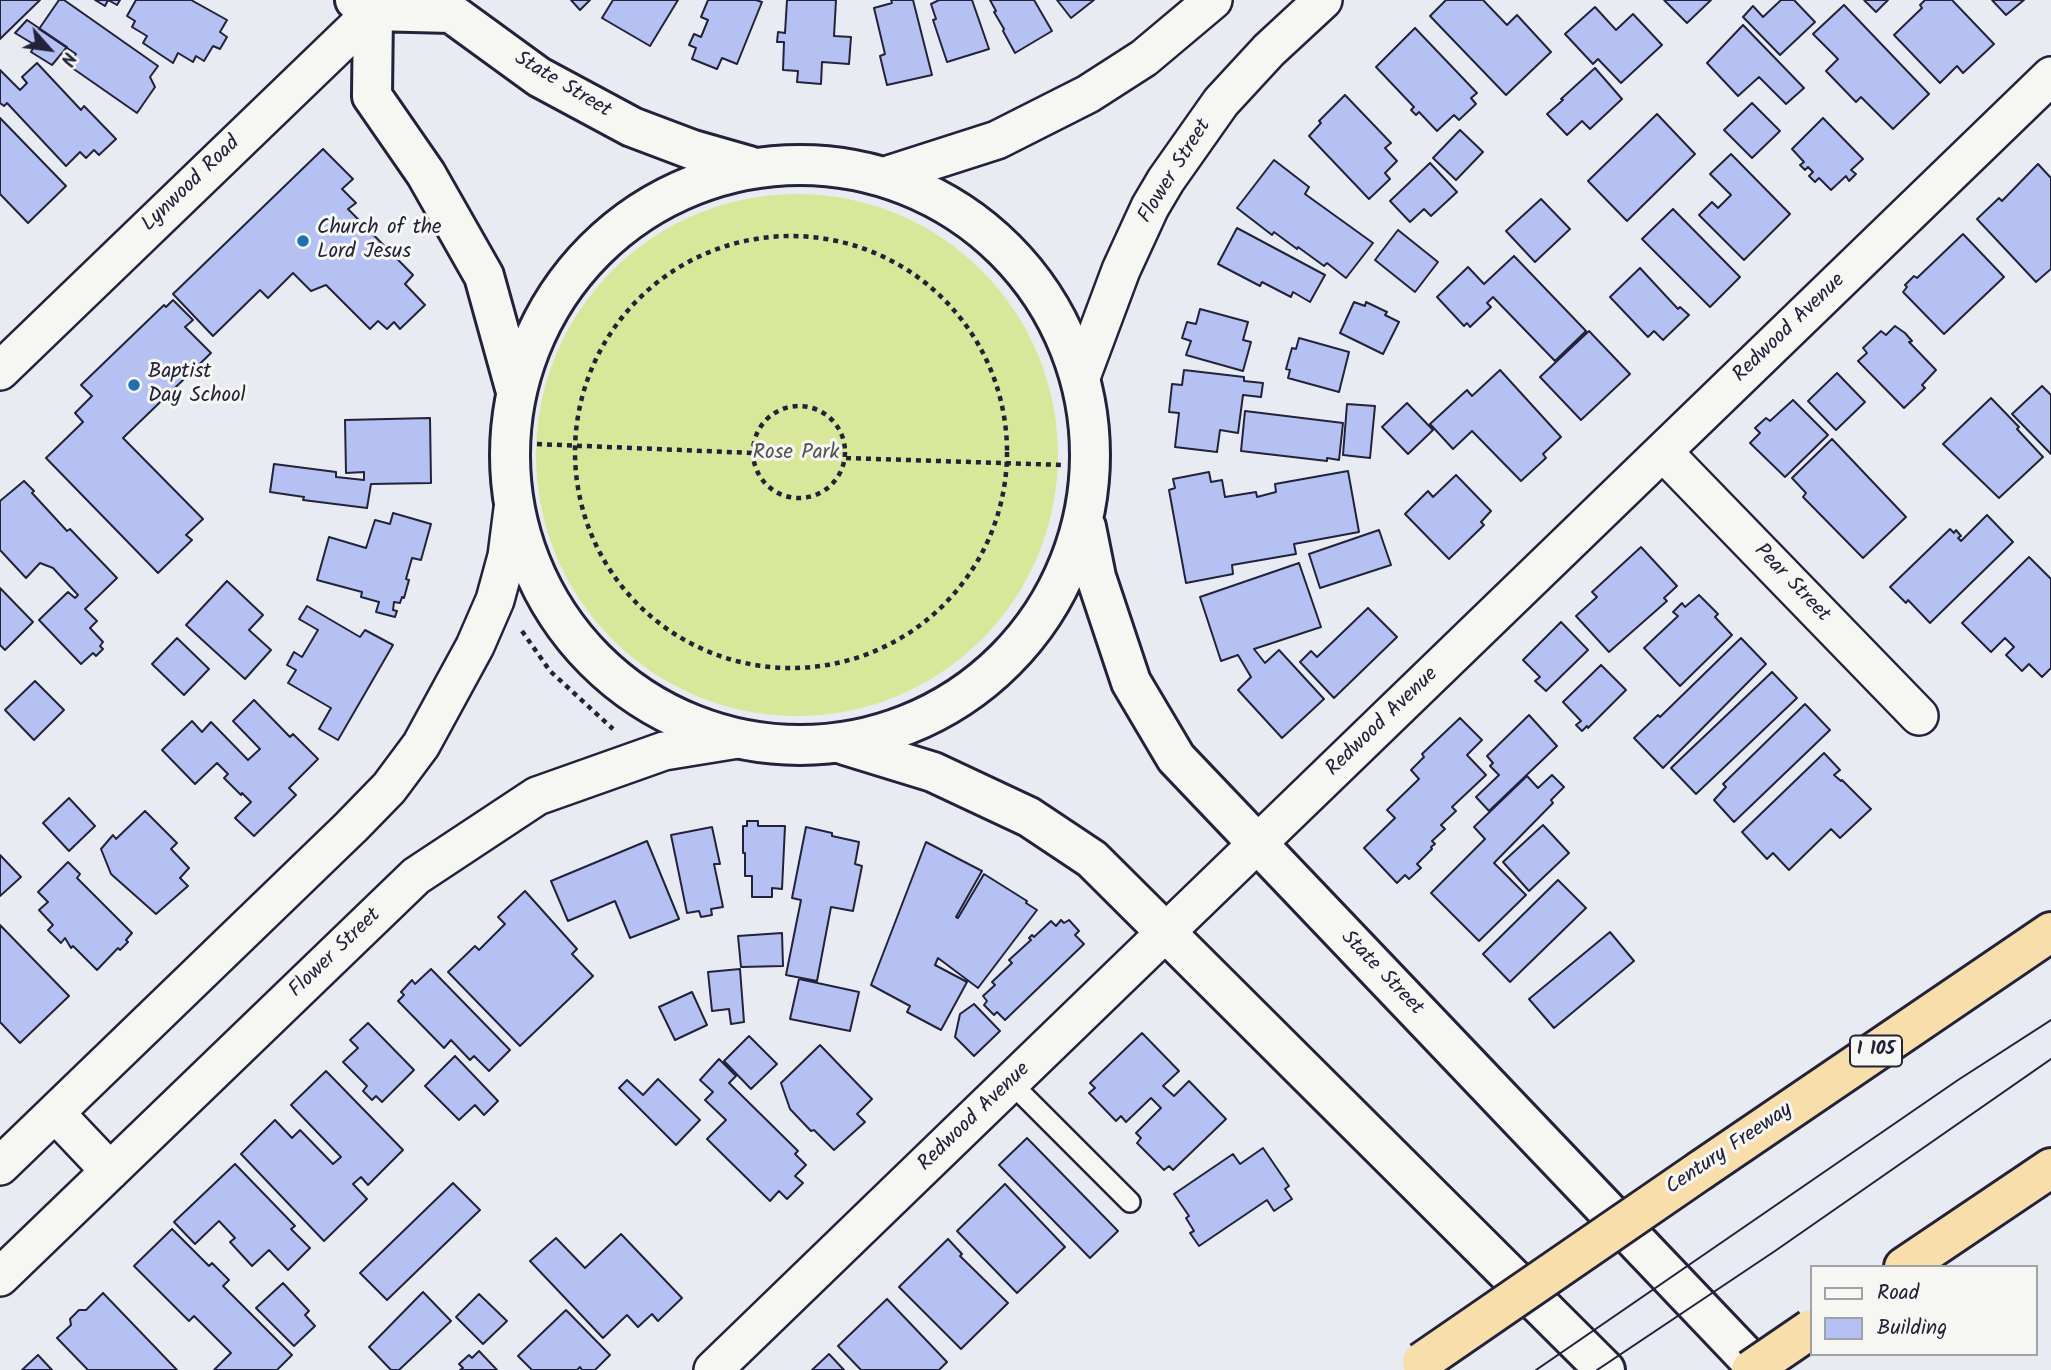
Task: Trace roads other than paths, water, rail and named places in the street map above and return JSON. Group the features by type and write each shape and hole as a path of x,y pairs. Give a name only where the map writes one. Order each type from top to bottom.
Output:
{"highway":[{"name":"Century Freeway","path":"1415,1366 2051,932"},
{"path":"1906,1265 2051,1168"},
{"path":"1751,1370 1810,1330"}],"main road":[{"path":"371,4 372,96 426,174 484,276 515,388"},
{"name":"State Street","path":"371,4 451,13 539,77 632,127 693,150 755,167"},
{"path":"845,745 908,725 957,699 998,667 1030,634 1063,584 1086,527 1089,467 1087,414 1081,377 1058,324 1026,276 982,229 943,200 891,174 755,167 696,180 648,204 603,240 570,278 539,327 515,388 513,509 528,566 558,620 588,655 634,695 682,721 738,739 845,745 933,772 1030,817 1092,859 1605,1370"},
{"name":"State Street","path":"1086,527 1096,577 1131,682 1176,758 1759,1370"}],"street":[{"path":"891,174 996,140 1088,94 1144,58 1213,0"},
{"name":"Flower Street","path":"1081,377 1121,270 1150,207 1166,180 1202,127 1229,94 1269,50 1323,0"},
{"name":"Lynwood Road","path":"0,371 371,4"},
{"name":"Redwood Avenue","path":"713,1370 2051,76"},
{"name":"Pear Street","path":"1663,452 1919,716"},
{"path":"0,1166 351,827 388,788 421,745 475,646 495,600 507,556 513,509"},
{"name":"Flower Street","path":"0,1277 416,876 537,796 664,751 738,739"},
{"path":"55,1113 110,1171"}],"lane":[{"path":"1011,1083 1129,1202"}],"tram line":[{"path":"1536,1370 1958,1080 2051,1020"},
{"path":"1597,1370 1775,1251 2051,1059"}],"place":[{"name":"Church of the Lord Jesus","path":"303,241"},
{"name":"Baptist Day School","path":"134,385"}],"park label":[{"name":"Rose Park","path":"796,454"}]}
